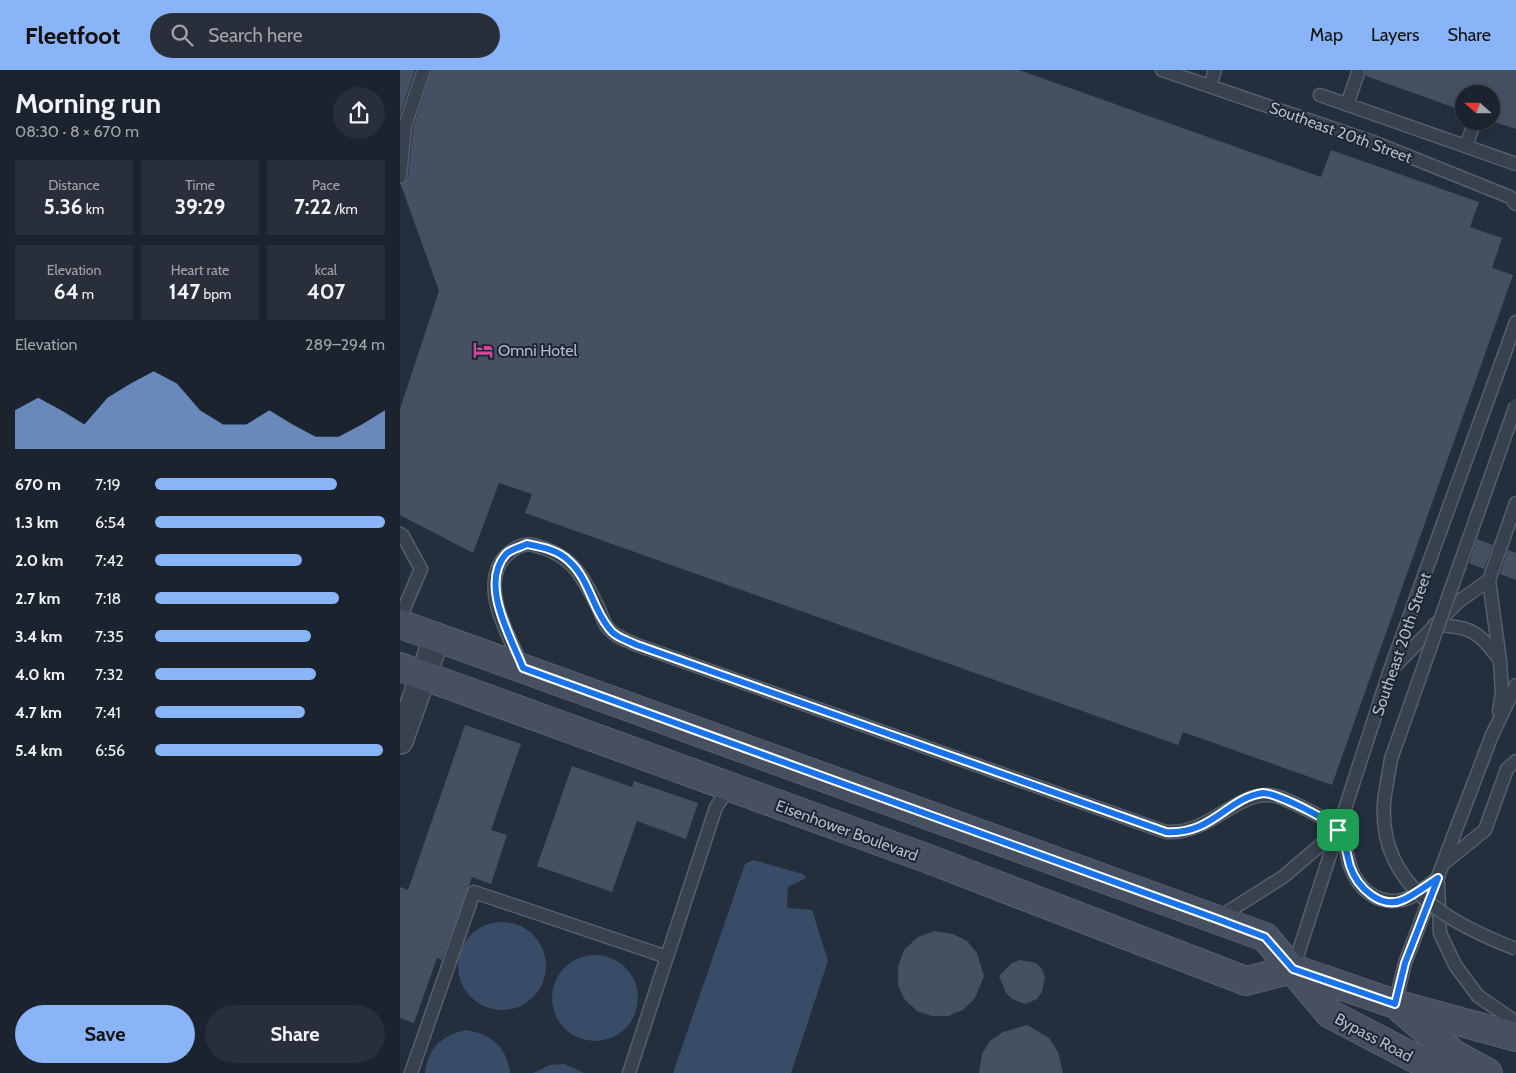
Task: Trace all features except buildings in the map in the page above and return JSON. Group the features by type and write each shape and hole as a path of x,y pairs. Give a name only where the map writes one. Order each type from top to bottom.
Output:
{"street":[{"path":"400,624 1265,937 1293,969 1395,1004 1516,1037"},
{"path":"400,741 412,671 437,637"},
{"name":"Eisenhower Boulevard","path":"412,671 730,787 1246,981 1293,969"},
{"name":"Bypass Road","path":"1293,969 1330,1014 1443,1073"},
{"name":"Bypass Road","path":"1395,1004 1455,1055 1488,1073"}],"lane":[{"path":"400,178 405,126 424,70"},
{"name":"Southeast 20th Street","path":"1162,70 1373,142 1510,197 1516,204"},
{"path":"1210,86 1215,70"},
{"path":"1347,105 1358,73"},
{"path":"1320,95 1516,164"},
{"path":"1466,146 1472,130"},
{"name":"Southeast 20th Street","path":"1293,969 1390,670 1516,322"},
{"path":"1516,405 1391,758 1384,805 1386,840 1400,874 1423,899 1474,932 1516,949"},
{"path":"1492,735 1502,693 1500,661 1489,580 1516,503"},
{"path":"400,534 403,536 421,569 400,618"},
{"path":"523,668 495,600 495,583 499,566 507,553 527,544 550,549 568,560 580,573 608,628 618,637 1166,832 1180,833 1195,828 1210,822 1249,797 1265,793 1310,812 1338,830 1354,876 1362,889 1375,897 1388,901 1404,900 1438,878"},
{"path":"1390,670 1458,602 1489,580"},
{"path":"1434,625 1465,627 1471,630 1487,643 1500,661"},
{"path":"1395,1004 1405,963 1492,735 1516,685"},
{"path":"1443,864 1485,830 1508,769 1516,761"},
{"path":"629,1073 716,807 730,787"},
{"path":"1217,919 1283,877 1338,830"},
{"path":"1438,878 1440,933 1455,965 1478,996 1516,1022"},
{"path":"411,1073 474,892 667,957"}],"water":[{"path":"753,860 803,874 806,878 788,887 787,908 812,910 828,961 791,1073 673,1073 745,864"},
{"path":"502,922 519,926 533,935 542,949 546,966 542,983 533,997 519,1006 502,1010 485,1006 471,997 462,983 458,966 462,949 471,935 485,926"},
{"path":"595,955 611,958 619,962 631,974 635,982 638,998 635,1014 631,1022 619,1034 611,1038 595,1041 579,1038 571,1034 559,1022 555,1014 552,998 555,982 559,974 571,962 579,958"},
{"path":"466,1030 483,1035 496,1043 505,1056 510,1073 425,1073 429,1056 438,1044 450,1035"},
{"path":"564,1064 584,1073 533,1073 550,1065"}],"place":[{"name":"Omni Hotel","path":"483,350"}],"route":[{"path":"527,544 550,549 568,560 580,573 608,628 618,637 1166,832 1180,833 1195,828 1210,822 1249,797 1265,793 1282,798 1310,812 1338,830 1354,876 1362,889 1375,897 1388,901 1404,900 1438,878 1405,963 1395,1004 1293,969 1265,937 523,668 495,600 495,583 499,566 507,553 527,544"}]}
